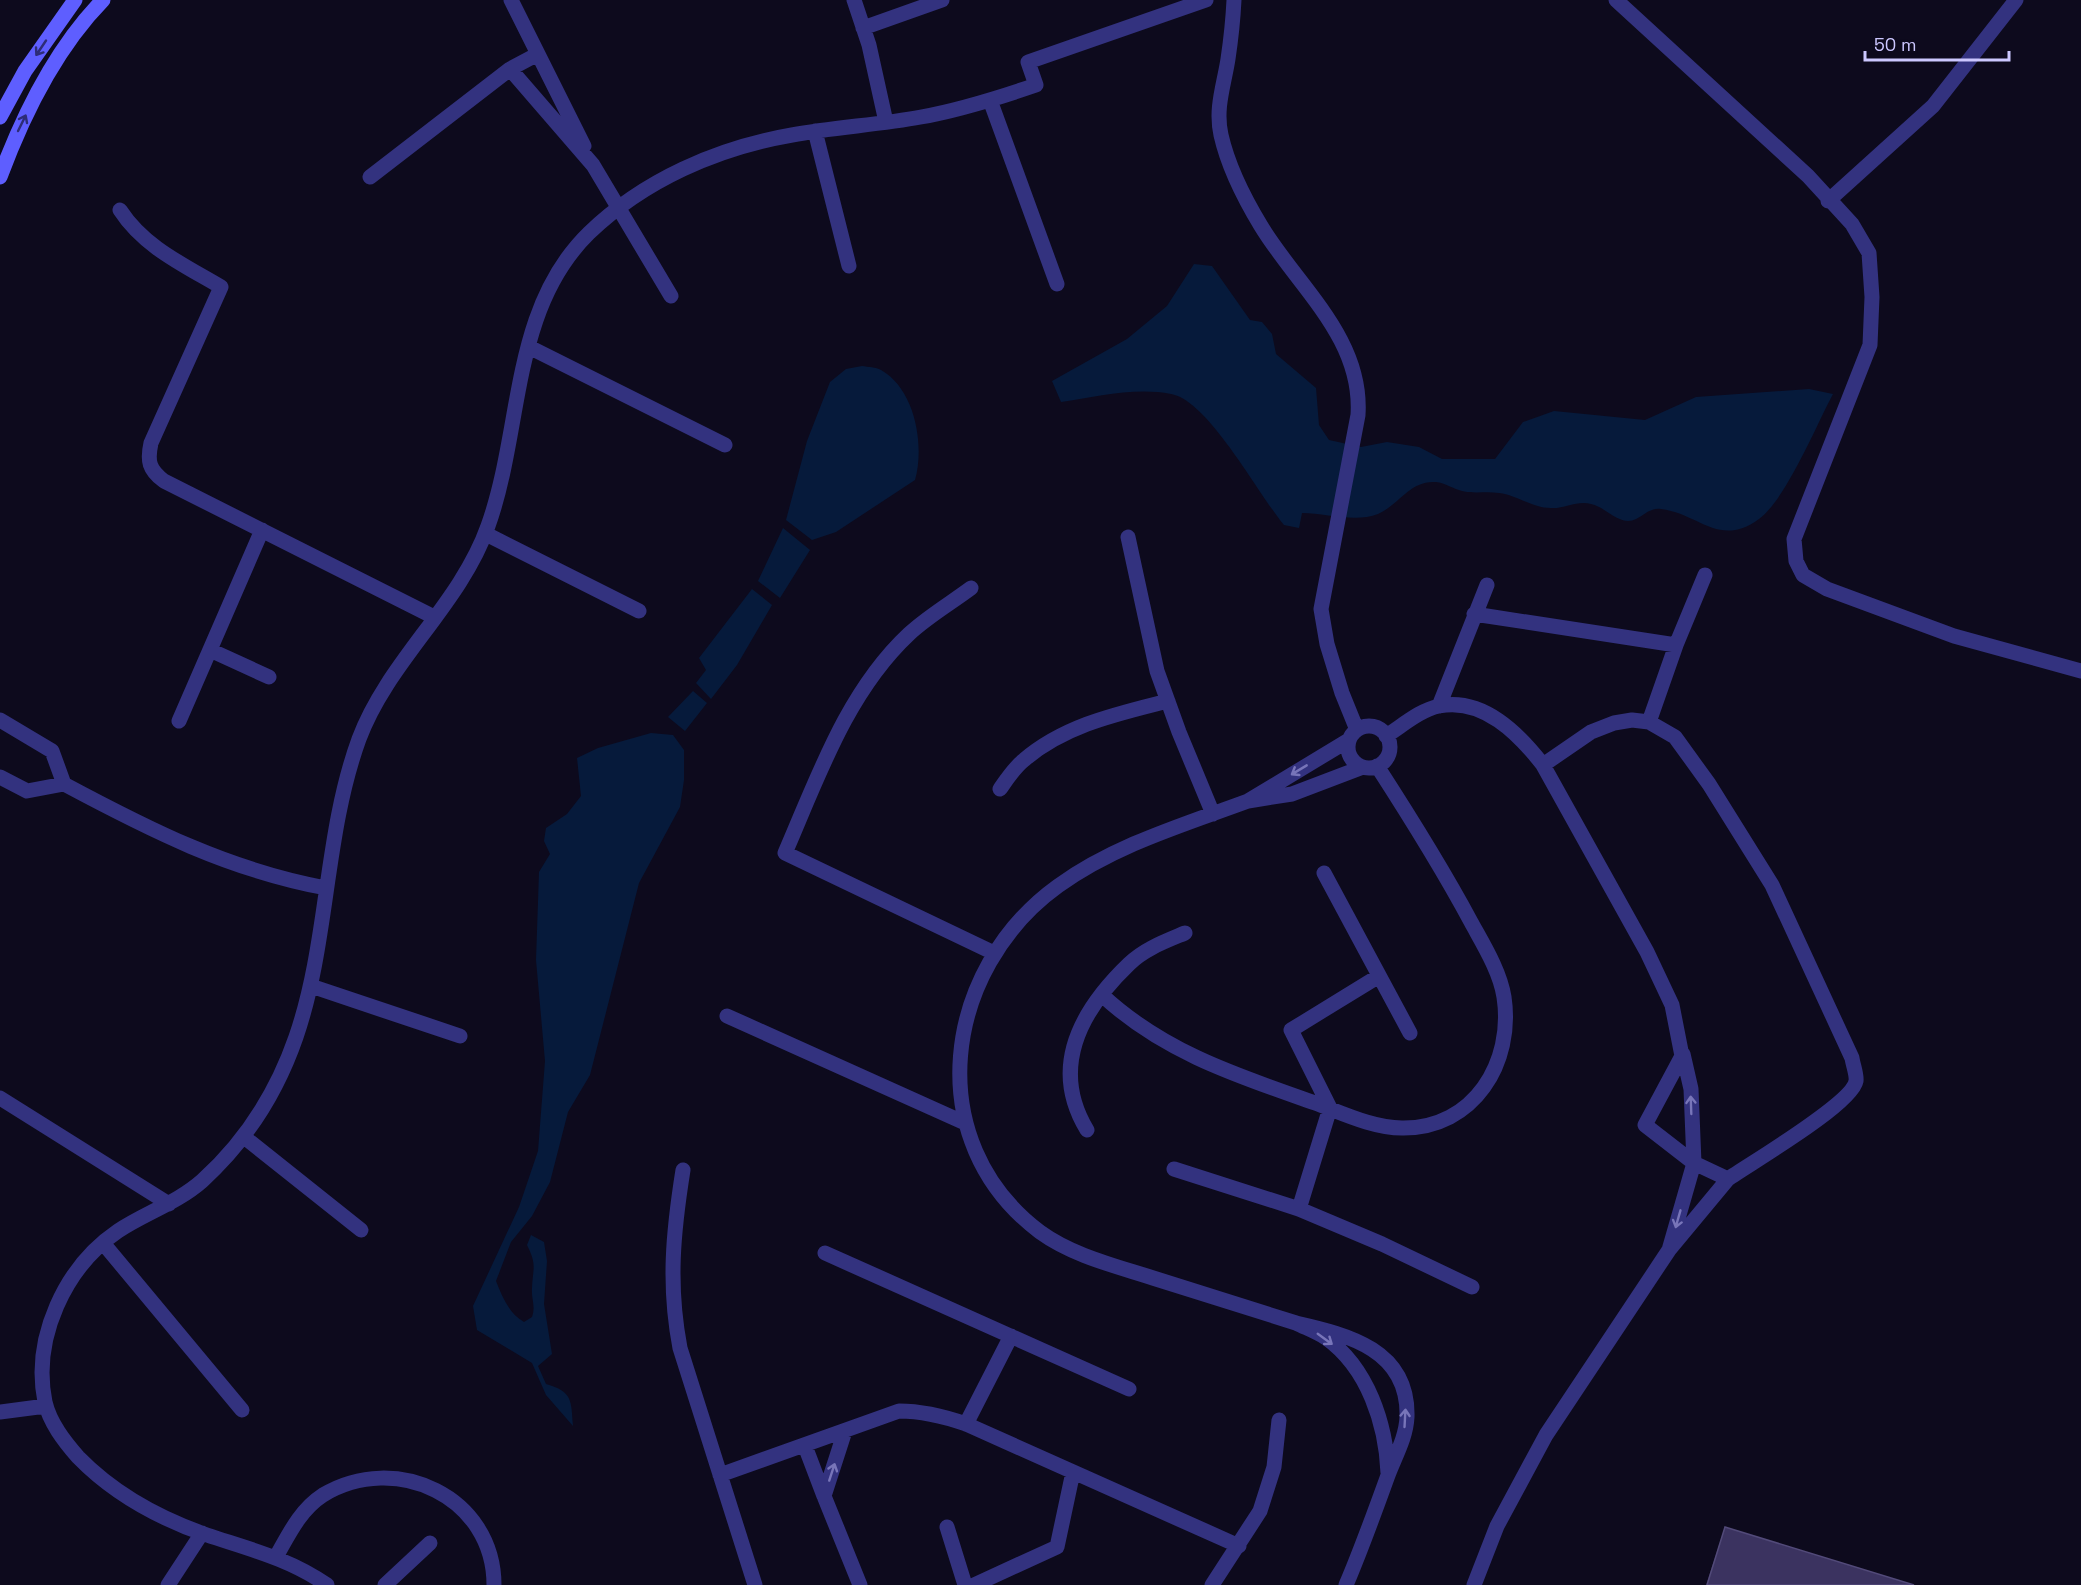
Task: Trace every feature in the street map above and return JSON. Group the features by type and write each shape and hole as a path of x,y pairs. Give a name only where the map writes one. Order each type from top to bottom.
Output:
{"main road":[{"path":"0,117 25,71 75,0"},
{"path":"0,177 17,134 47,77 69,42 103,0"}],"street":[{"path":"511,0 593,165 671,296"},
{"path":"854,0 864,28 886,122"},
{"path":"864,28 942,0"},
{"path":"327,1585 307,1571 276,1557 167,1520 100,1479 56,1429 46,1406 42,1374 45,1343 53,1315 80,1266 122,1228 169,1204 200,1183 244,1137 271,1095 296,1037 311,986 346,781 360,737 380,696 460,579 486,534 505,471 536,317 550,284 568,255 593,229 657,182 702,159 748,144 815,131 946,112 990,100 1036,85 1028,62 1206,0"},
{"path":"1102,995 1120,1011 1170,1046 1209,1065 1364,1120 1402,1128 1430,1124 1462,1110 1486,1087 1502,1055 1507,1030 1504,994 1487,952 1434,853 1370,767 1357,764 1348,753 1353,735 1327,644 1321,609 1358,415 1358,385 1346,347 1261,226 1233,173 1220,134 1218,101 1228,60 1234,0"},
{"path":"1616,0 1808,176 1828,201 1852,224 1869,253 1872,297 1870,345 1794,539 1796,561 1803,575 1827,589 1954,636 2081,671"},
{"path":"1828,201 1933,106 2016,0"},
{"path":"370,177 510,69 538,54"},
{"path":"510,69 593,165"},
{"path":"990,100 1057,284"},
{"path":"815,131 849,266"},
{"path":"120,210 133,229 154,246 221,287 151,443 148,458 152,472 164,481 434,617"},
{"path":"529,347 725,445"},
{"path":"179,721 262,530"},
{"path":"486,534 639,611"},
{"path":"1128,537 1139,599 1167,701 1213,814"},
{"path":"1649,722 1676,645 1705,575"},
{"path":"1439,706 1487,585"},
{"path":"971,588 909,634 870,678 834,740 785,853 994,953"},
{"path":"1474,614 1676,645"},
{"path":"210,650 269,677"},
{"path":"1000,789 1022,761 1065,732 1105,717 1167,701"},
{"path":"1386,736 1424,711 1439,706 1477,710 1505,723 1526,742 1543,765 1647,952 1672,1005 1691,1089 1694,1163 1669,1250"},
{"path":"0,720 52,751 64,784"},
{"path":"1474,1585 1497,1526 1546,1435 1669,1250 1728,1179 1834,1108 1850,1094 1856,1080 1852,1058 1772,885 1709,784 1675,737 1649,722 1632,720 1614,723 1591,732 1543,765"},
{"path":"1248,801 1353,735 1376,728 1386,736 1389,750 1387,757 1370,767 1292,794 1248,801 1108,854 1056,887 1008,934 994,953 966,1014 959,1060 959,1094 965,1123 985,1169 1006,1198 1040,1232 1071,1249 1106,1263 1296,1323 1337,1332 1365,1343 1389,1363 1402,1385 1407,1417 1401,1443 1346,1585"},
{"path":"0,777 27,791 64,784 153,831 244,869 326,888"},
{"path":"1324,873 1410,1033"},
{"path":"1087,1130 1073,1102 1069,1074 1076,1036 1083,1019 1129,963 1152,947 1185,933"},
{"path":"1299,1209 1330,1108 1291,1030 1379,976"},
{"path":"311,986 460,1036"},
{"path":"727,1016 965,1123"},
{"path":"1682,1056 1645,1125 1694,1163 1728,1179"},
{"path":"0,1098 169,1204"},
{"path":"244,1137 361,1230"},
{"path":"1174,1169 1299,1209 1382,1244 1472,1287"},
{"path":"683,1170 673,1230 671,1279 674,1318 680,1348 755,1585"},
{"path":"103,1243 242,1410"},
{"path":"825,1253 1129,1389"},
{"path":"1296,1323 1325,1338 1347,1358 1366,1388 1381,1421 1387,1442 1388,1473"},
{"path":"966,1424 1011,1336"},
{"path":"0,1412 46,1406"},
{"path":"720,1475 899,1411 939,1414 1239,1546"},
{"path":"1212,1585 1260,1511 1275,1467 1279,1420"},
{"path":"824,1496 845,1431"},
{"path":"805,1446 861,1585"},
{"path":"974,1585 1057,1547 1072,1472"},
{"path":"276,1557 303,1513 322,1496 348,1483 367,1479 407,1479 433,1488 456,1503 475,1525 489,1548 495,1585"},
{"path":"947,1527 965,1585"},
{"path":"168,1585 202,1533"},
{"path":"385,1585 429,1543"}],"water":[{"path":"1194,264 1212,266 1250,320 1262,322 1272,334 1276,354 1316,388 1319,425 1329,440 1361,447 1387,442 1419,447 1442,459 1495,459 1523,422 1554,411 1645,420 1696,397 1809,389 1833,394 1780,496 1759,519 1745,527 1721,530 1661,509 1652,510 1637,519 1628,521 1591,504 1544,507 1506,494 1467,492 1436,482 1419,485 1386,510 1369,517 1350,518 1302,513 1299,528 1284,525 1232,450 1201,413 1185,400 1171,394 1144,392 1061,402 1052,381 1127,339 1167,306"},
{"path":"862,366 879,369 893,379 909,404 918,435 918,466 915,480 836,532 812,540 786,520 807,441 830,382 846,369"},
{"path":"783,528 810,550 780,598 758,581"},
{"path":"752,589 772,605 737,665 711,699 696,683 706,670 699,658"},
{"path":"693,691 707,703 685,731 668,717"},
{"path":"651,733 673,735 684,750 684,780 680,807 639,883 590,1075 568,1112 550,1182 532,1216 511,1242 496,1281 507,1304 519,1319 524,1322 532,1317 534,1266 527,1245 531,1235 544,1242 547,1261 544,1304 552,1354 538,1366 546,1384 561,1390 569,1398 573,1426 546,1395 532,1363 477,1330 473,1306 519,1207 538,1151 545,1061 536,960 539,872 550,854 544,841 546,828 567,814 581,796 577,758 598,748"}],"building":[{"path":"1725,1527 1914,1585 1707,1585"}]}
